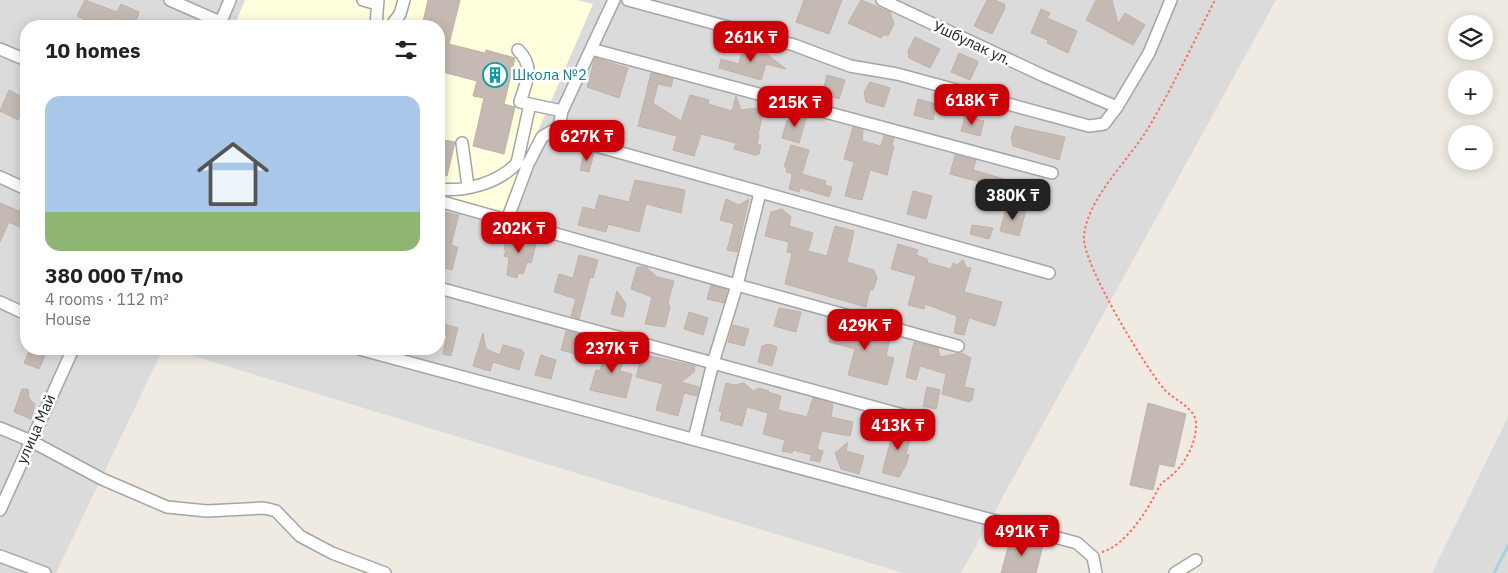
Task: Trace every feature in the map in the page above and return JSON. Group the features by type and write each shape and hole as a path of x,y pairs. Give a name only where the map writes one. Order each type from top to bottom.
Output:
{"street":[{"path":"170,0 212,20"},
{"path":"222,20 230,0"},
{"path":"363,0 377,2 376,20"},
{"path":"396,20 400,14 404,0"},
{"path":"507,220 518,188 542,137 559,127 562,111 613,2 600,0"},
{"path":"628,0 647,2 794,45 866,71 897,74 1089,126 1104,124 1117,107 1149,53 1167,12 1166,2"},
{"name":"Ушбулак ул.","path":"882,0 1036,73 1117,107"},
{"path":"0,49 20,57"},
{"path":"591,49 1052,173"},
{"path":"518,50 528,60 529,71 520,102 562,111"},
{"path":"445,190 491,182 510,170 517,163 530,104"},
{"path":"559,127 568,138 1049,272"},
{"path":"462,144 468,186"},
{"path":"0,177 20,186"},
{"path":"694,439 713,363 737,285 760,193"},
{"path":"445,203 958,346"},
{"path":"445,290 925,421"},
{"path":"0,302 20,311"},
{"name":"улица Май","path":"0,510 70,355"},
{"path":"381,355 1076,543 1089,552 1096,573"},
{"path":"0,428 31,441 102,480 168,507 208,511 264,508 276,511 300,536 348,560 384,573"},
{"path":"0,556 45,573"},
{"path":"1175,573 1196,560"}],"path":[{"path":"1089,552 1103,552 1114,548 1149,508 1162,482 1180,468 1195,435 1197,421 1193,414 1167,392 1152,376 1128,334 1092,269 1084,246 1084,236 1094,206 1146,132 1215,0"}],"shaded area":[{"path":"0,0 1276,0 961,573 903,573 191,355 445,355 445,20 20,20 20,355 160,355 56,573 0,573"},
{"path":"245,0 577,0 593,4 503,212 445,196 445,20 237,20"},
{"path":"1508,417 1508,573 1432,573"}],"building":[{"path":"85,0 117,12 121,4 139,12 136,20 114,20 115,18 110,20 86,20 77,16"},
{"name":"Школа №2","path":"428,0 460,0 449,44 485,53 486,50 515,58 504,104 515,107 504,154 473,146 484,98 473,96 477,81 445,73 445,20 423,20"},
{"path":"804,0 842,0 829,34 796,22"},
{"path":"861,0 890,12 894,24 888,36 884,34 881,38 848,23"},
{"path":"987,0 995,0 1004,4 1005,8 992,34 974,26"},
{"path":"1096,0 1112,0 1118,24 1125,13 1145,25 1133,45 1086,20"},
{"path":"1041,9 1050,13 1047,18 1077,31 1068,53 1047,43 1048,40 1031,33"},
{"path":"915,37 940,49 930,68 909,58 908,51"},
{"path":"743,48 759,48 786,69 766,64 761,80 719,68 721,59 739,64"},
{"path":"959,53 978,63 970,80 951,72"},
{"path":"595,58 628,68 619,98 587,87"},
{"path":"651,73 673,79 671,87 658,84 653,103 681,121 690,95 709,100 708,104 732,111 736,96 741,110 755,108 763,114 757,144 761,145 759,154 755,155 734,149 736,143 701,134 694,156 673,150 677,136 638,126"},
{"path":"827,75 845,80 839,99 822,94"},
{"path":"870,82 890,88 884,107 866,102 864,92"},
{"path":"9,90 20,96 20,115 18,120 0,111"},
{"path":"918,99 937,104 933,120 914,115"},
{"path":"795,112 807,115 799,143 782,138 787,120 792,121"},
{"path":"965,116 984,121 980,136 961,131"},
{"path":"1015,126 1065,137 1059,160 1013,146 1011,138"},
{"path":"853,127 863,130 862,141 881,146 884,135 894,138 887,175 870,170 862,200 845,196 854,162 844,159"},
{"path":"445,140 455,142 447,176 445,176"},
{"path":"791,145 809,150 802,174 826,181 825,185 832,187 829,197 800,188 799,192 789,189 792,176 791,173 786,172 787,167 784,167"},
{"path":"585,151 594,153 589,172 580,170"},
{"path":"955,155 976,160 973,170 1004,179 999,199 981,194 984,183 950,174"},
{"path":"635,180 685,190 681,213 646,204 639,232 608,224 606,232 578,225 583,207 595,210 599,195 629,202"},
{"path":"913,191 932,196 926,219 907,214"},
{"path":"726,199 739,205 749,199 737,252 727,250 734,224 720,220"},
{"path":"0,203 20,211 20,227 9,222 0,242"},
{"path":"1012,206 1026,210 1019,236 1000,231 1005,212"},
{"path":"782,209 791,217 789,226 813,233 808,251 827,256 835,226 854,231 847,262 874,270 877,278 873,290 870,289 866,307 785,284 792,253 787,252 789,242 765,236 771,212"},
{"path":"445,212 459,215 451,245 458,247 452,270 445,268"},
{"path":"972,225 993,228 989,239 970,234"},
{"path":"514,234 537,240 531,263 527,262 523,274 518,273 517,278 507,275 509,257 504,256 506,241 509,242"},
{"path":"898,244 918,250 916,255 927,259 928,263 951,269 953,263 957,265 963,260 966,267 971,268 964,292 1002,302 995,326 969,318 964,335 954,333 957,316 925,304 924,309 908,305 916,276 891,269"},
{"path":"579,255 598,260 593,278 590,277 579,319 571,316 576,299 554,292 559,274 573,278"},
{"path":"637,267 646,267 657,277 674,281 668,302 670,307 665,327 645,324 652,297 631,289"},
{"path":"711,285 727,290 724,303 707,299"},
{"path":"617,291 626,304 623,317 611,314"},
{"path":"779,308 801,312 796,332 774,326"},
{"path":"689,312 708,318 703,335 684,329"},
{"path":"835,320 891,335 886,356 894,358 887,385 848,375 855,349 829,342"},
{"path":"445,324 458,328 451,356 445,354 447,335 445,335"},
{"path":"733,325 749,329 744,346 728,342"},
{"path":"566,331 585,336 580,355 561,350"},
{"path":"483,333 486,349 500,355 503,345 522,350 524,353 519,370 493,362 490,371 473,366"},
{"path":"914,342 938,348 940,357 961,353 971,358 964,387 974,389 972,400 969,402 942,394 946,374 920,366 916,380 906,377"},
{"path":"615,344 627,347 620,371 632,374 626,398 590,390 596,370 600,371 606,349 614,348"},
{"path":"769,344 777,347 772,366 758,362 762,346"},
{"path":"642,354 695,366 694,372 681,382 699,387 697,396 684,393 678,416 656,410 663,384 636,377"},
{"path":"27,355 45,355 39,369 24,363"},
{"path":"541,355 556,360 551,379 535,375"},
{"path":"726,383 734,385 744,383 753,391 759,388 781,396 778,410 807,417 813,398 833,404 831,417 853,422 850,436 822,431 817,449 823,451 820,462 810,460 812,455 793,450 792,453 782,451 785,440 763,434 768,413 747,407 742,426 720,420 722,412 719,411"},
{"path":"927,387 940,390 936,409 923,406"},
{"path":"22,389 28,389 29,398 35,404 31,419 14,412"},
{"path":"1148,403 1186,414 1174,467 1159,464 1153,490 1130,485"},
{"path":"896,421 901,426 908,427 912,432 906,454 909,455 899,477 883,473"},
{"path":"848,442 846,451 864,456 859,474 841,469 835,453"},
{"path":"1011,537 1043,545 1036,573 1001,573"}],"waterway":[{"path":"1494,573 1508,546"}],"place":[{"name":"Школа №2","path":"495,75"}]}
